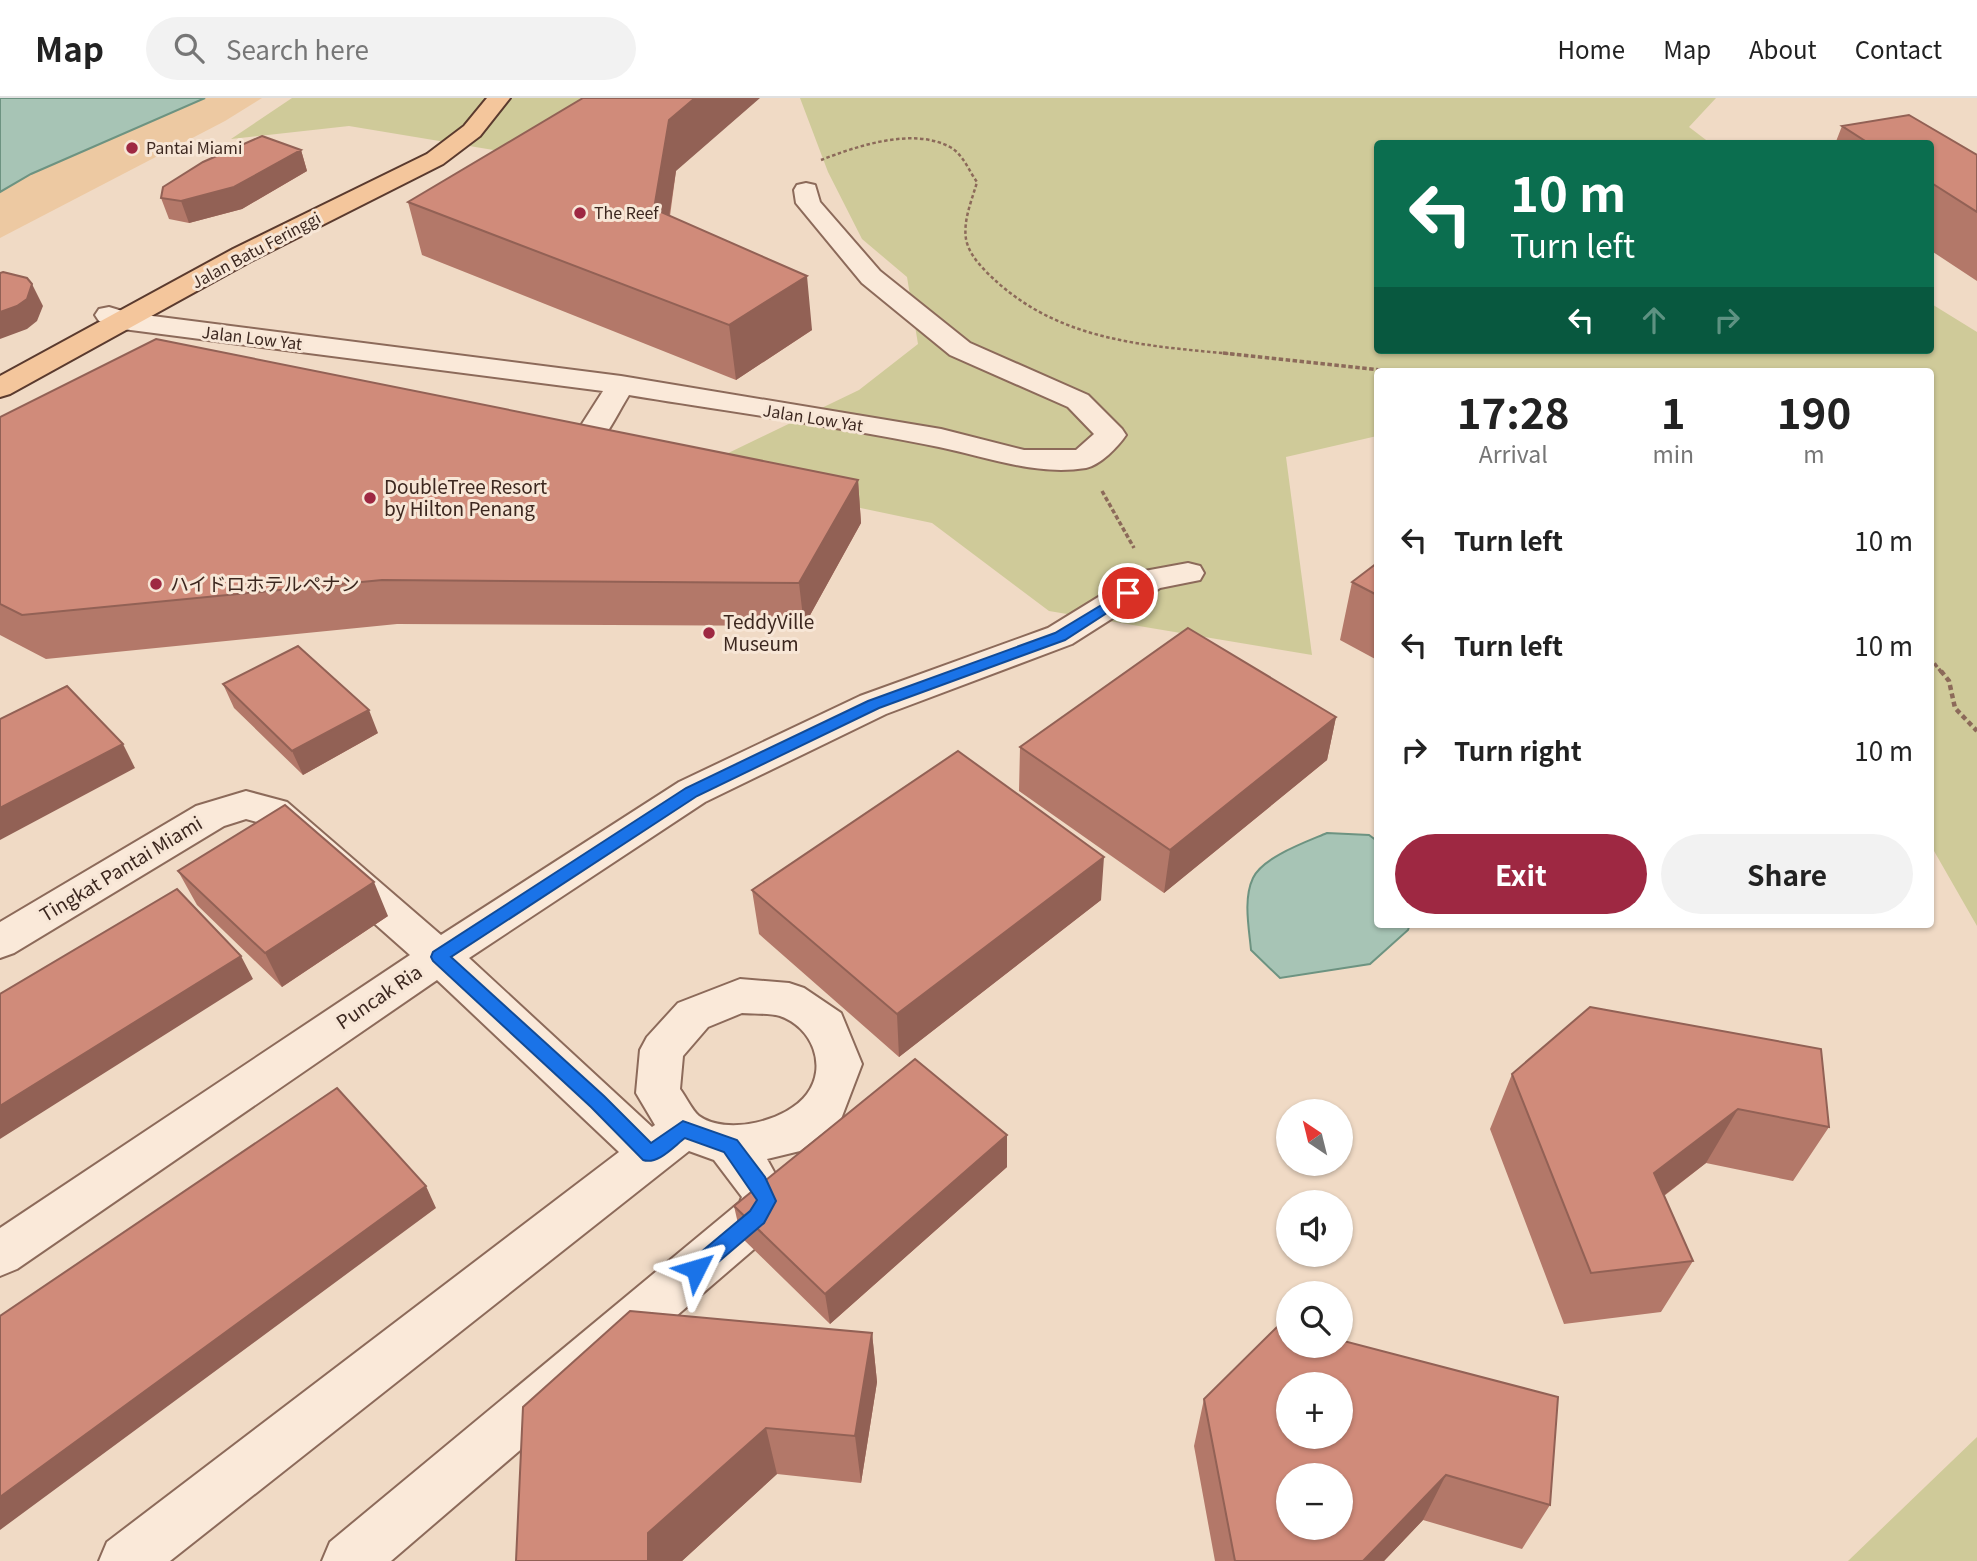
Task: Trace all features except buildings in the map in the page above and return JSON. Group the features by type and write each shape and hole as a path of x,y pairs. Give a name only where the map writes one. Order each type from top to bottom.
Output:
{"main road":[{"name":"Jalan Batu Feringgi","path":"0,388 264,232 372,182 419,156 456,130 481,98"},
{"name":"Jalan Batu Feringgi","path":"0,373 435,159 472,131 499,98"}],"street":[{"path":"806,190 808,204 871,277 960,349 1078,401 1111,435 1084,459"},
{"name":"Jalan Low Yat","path":"116,318 621,385 941,438 1024,459 1084,459"},
{"path":"528,446 562,452 584,444 621,385"},
{"name":"Puncak Ria","path":"0,1254 439,957 692,792 873,705 1060,636 1170,576"},
{"name":"Tingkat Pantai Miami","path":"0,942 210,816 246,805 274,812 439,957"},
{"path":"439,957 598,1102 666,1141 730,1146 783,1137 825,1106 840,1063 827,1025 789,1000 740,996 693,1015 662,1050 658,1093 666,1141"},
{"path":"126,1561 590,1203 666,1141"},
{"path":"349,1561 757,1217 767,1201 758,1183 730,1146"}],"path":[{"path":"806,190 806,178 811,168 820,160 845,150 895,141 929,140 951,147 977,181 966,227 967,242 986,272 1002,286 1057,322 1101,337 1187,351 1374,368"},
{"path":"1084,459 1170,576"},
{"path":"1934,663 1949,681 1955,708 1977,732"}],"shaded area":[{"path":"0,98 205,98 31,174 0,192"},
{"path":"292,98 651,98 547,159 349,126 231,139"},
{"path":"800,98 1716,98 1689,127 1706,140 1374,140 1374,354 1934,354 1934,305 1977,332 1977,926 1934,851 1934,368 1374,368 1374,437 1286,457 1312,655 1049,611 932,523 689,472 859,390 918,344 907,277 862,239 828,172"},
{"path":"1327,833 1369,835 1374,839 1374,928 1409,928 1408,930 1370,964 1280,978 1251,950 1248,895 1258,870 1286,851"},
{"path":"1977,1437 1977,1561 1848,1561"}],"sand":[{"name":"Pantai Miami","path":"205,98 262,98 225,121 0,238 0,192 31,174"}],"place":[{"name":"Pantai Miami","path":"132,148"},
{"name":"The Reef","path":"580,213"},
{"name":"DoubleTree Resort by Hilton Penang","path":"370,498"},
{"name":"ハイドロホテルペナン","path":"156,584"},
{"name":"TeddyVille Museum","path":"709,633"}],"route":[{"path":"696,1269 757,1217 767,1201 758,1183 730,1146 683,1129 650,1154 598,1102 439,957 692,792 873,705 1060,636 1128,593"}]}
